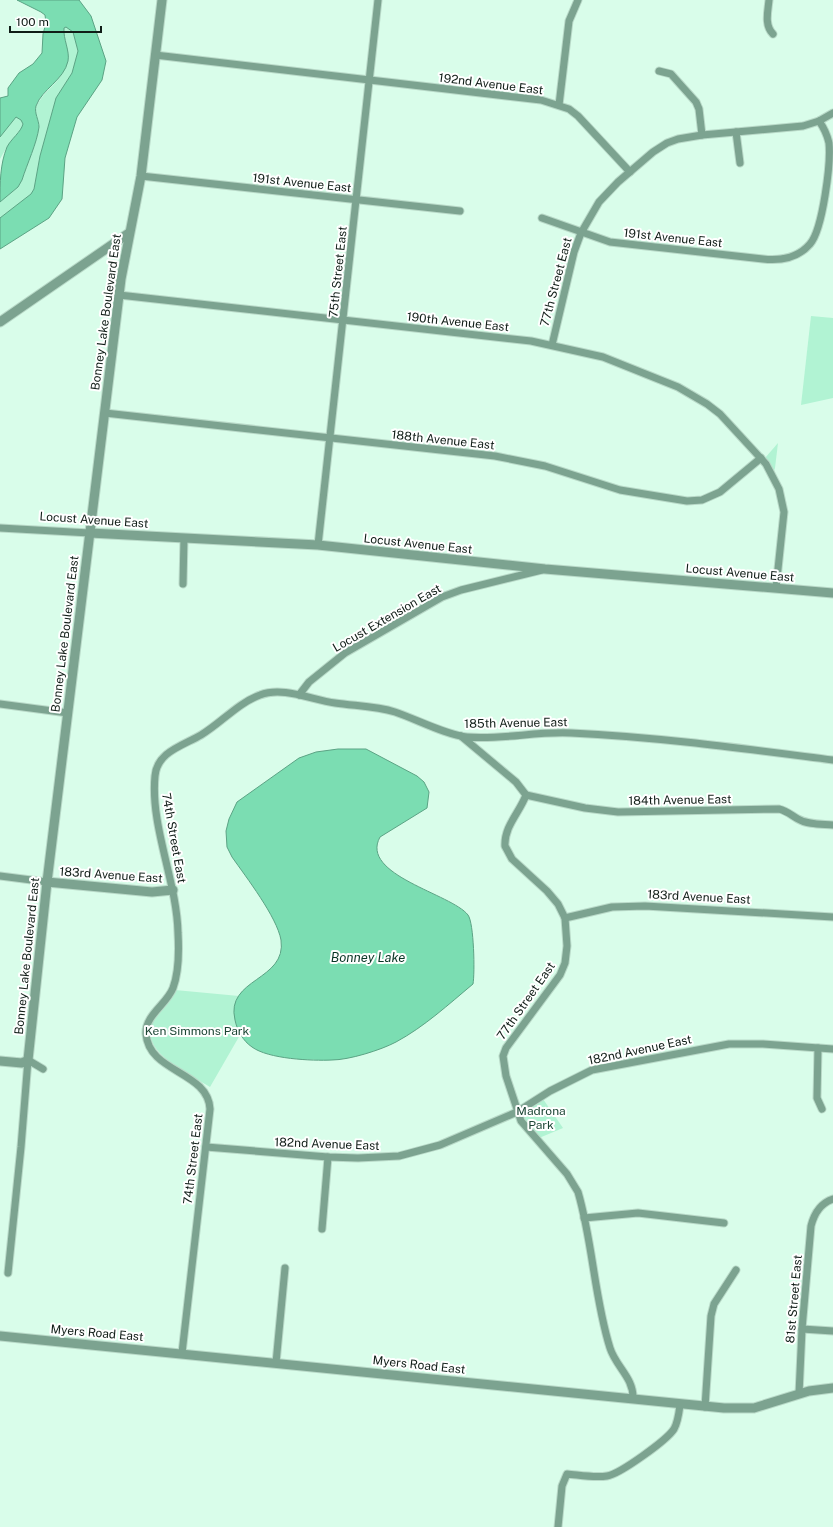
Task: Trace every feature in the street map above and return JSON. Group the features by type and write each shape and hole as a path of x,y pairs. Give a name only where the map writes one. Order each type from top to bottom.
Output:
{"street":[{"name":"Bonney Lake Boulevard East","path":"8,1273 28,1060 47,882 119,294 141,176 162,0"},
{"name":"75th Street East","path":"318,545 344,321 378,0"},
{"path":"559,105 569,21 578,0"},
{"path":"769,0 767,21 768,27 773,34"},
{"name":"192nd Avenue East","path":"155,55 531,99 559,105 569,109 578,116 630,172"},
{"path":"658,71 671,74 696,102 699,109 702,135"},
{"path":"630,172 667,143 702,135 803,126 819,121 833,113"},
{"name":"191st Avenue East","path":"542,218 581,233 620,243 775,260 786,259 802,251 811,243 818,231 824,203 829,145 825,128 819,121"},
{"path":"736,132 740,163"},
{"name":"77th Street East","path":"552,345 574,252 581,233 599,202 630,172"},
{"name":"191st Avenue East","path":"141,176 460,212"},
{"path":"0,322 129,234"},
{"name":"190th Avenue East","path":"119,294 344,321 509,338 552,345 603,357 691,393 720,414 761,458 779,489 784,512 776,588"},
{"name":"188th Avenue East","path":"105,413 512,459 545,466 620,490 687,501 702,500 720,492 761,458"},
{"name":"Locust Avenue East","path":"0,528 318,545 545,569 833,593"},
{"path":"183,584 184,538"},
{"name":"Locust Extension East","path":"299,695 309,682 345,653 442,597 461,590 545,569"},
{"name":"185th Avenue East","path":"172,751 204,733 258,696 266,693 299,695 319,701 390,711 461,736 480,737 568,733 719,746 833,760"},
{"path":"0,704 68,713"},
{"path":"461,736 516,782 526,795"},
{"name":"74th Street East","path":"172,751 161,758 158,763 154,784 157,816 173,890 178,932 176,979 167,999 148,1023 146,1037 155,1055 198,1085 207,1095 210,1109 182,1353"},
{"name":"77th Street East","path":"526,795 523,804 507,829 504,842 512,859 553,897 565,918 567,946 564,968 511,1040 504,1053 506,1076 517,1112 527,1130 576,1186 584,1218 607,1336 614,1356 632,1384 634,1390 633,1400"},
{"name":"184th Avenue East","path":"526,795 585,808 618,812 779,809 788,812 798,819 808,823 833,825"},
{"name":"183rd Avenue East","path":"0,876 152,892 173,890"},
{"name":"183rd Avenue East","path":"565,918 612,907 645,906 833,917"},
{"name":"182nd Avenue East","path":"206,1147 328,1157 380,1157 419,1152 440,1145 517,1112 550,1091 592,1070 729,1044 833,1049"},
{"path":"818,1048 817,1098 822,1109"},
{"path":"0,1061 19,1064 28,1060 43,1069"},
{"path":"322,1229 328,1157"},
{"name":"81st Street East","path":"798,1394 811,1226 814,1217 820,1208 833,1199"},
{"path":"584,1218 638,1213 724,1223"},
{"path":"276,1363 285,1268"},
{"path":"705,1407 711,1316 717,1299 736,1270"},
{"path":"802,1328 833,1331"},
{"name":"Myers Road East","path":"0,1336 182,1353 705,1407 754,1408 809,1391 833,1388"},
{"path":"558,1527 563,1482 567,1474 607,1476 620,1471 663,1441 671,1433 676,1424 680,1405"}],"green space":[{"path":"66,26 73,32 78,51 72,73 56,98 40,156 34,189 32,194 0,218 0,202 18,187 35,144 39,126 36,113 37,105 62,74 66,63 64,28"},
{"path":"16,117 21,120 23,124 22,128 8,145 0,159 0,137"},
{"path":"811,316 833,318 833,398 801,405"},
{"path":"778,443 775,468 774,471 765,458"},
{"name":"Ken Simmons Park","path":"175,990 239,996 235,1015 240,1035 210,1087 169,1061 153,1044 150,1034 152,1023"},
{"name":"Madrona Park","path":"543,1099 563,1128 539,1138 524,1118 525,1111"}],"water":[{"path":"17,0 79,0 91,16 106,61 102,80 77,117 65,158 62,199 49,218 0,249 0,218 31,194 34,189 40,156 56,98 72,73 78,51 73,32 66,27 64,28 68,57 66,68 58,79 43,94 36,106 39,127 38,133 22,180 18,187 0,202 1,174 5,153 7,147 23,124 21,120 16,117 0,137 0,98 8,96 8,88 19,73 33,64 42,53 43,34 46,23 45,15"},
{"name":"Bonney Lake","path":"338,749 366,749 417,776 424,782 429,792 427,808 380,837 377,850 383,862 394,873 445,899 459,907 468,915 473,937 473,984 436,1015 406,1036 382,1048 365,1054 339,1060 313,1060 279,1057 259,1051 249,1045 237,1028 235,1020 234,1006 239,996 247,987 275,964 280,953 281,940 274,920 253,886 232,857 227,847 226,831 229,819 237,802 299,758 316,752"}]}
